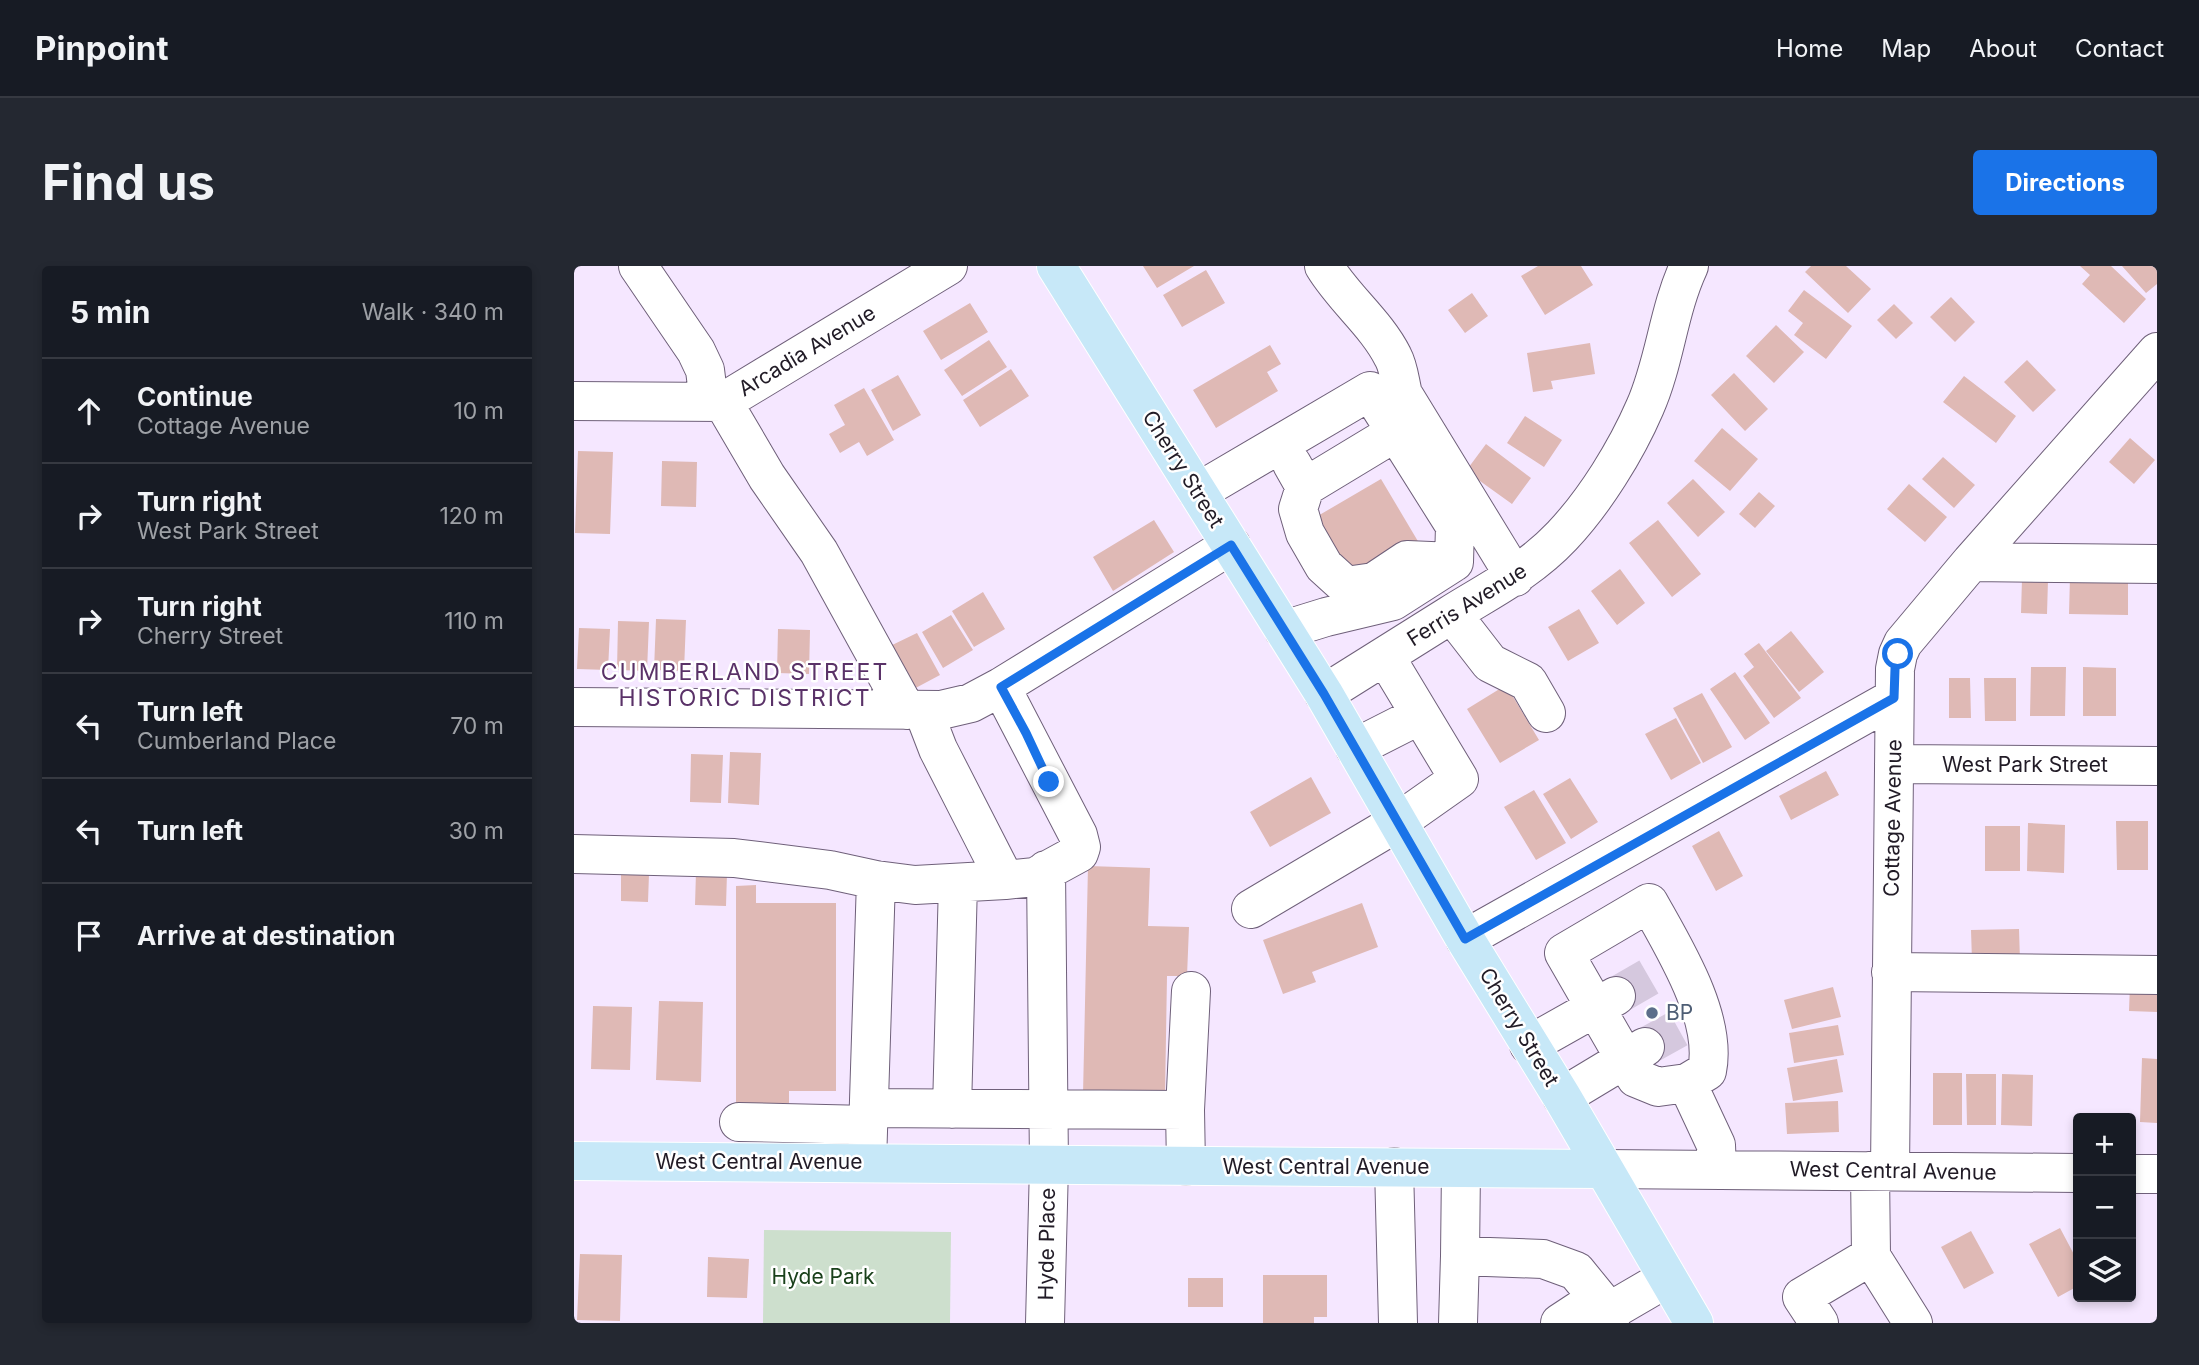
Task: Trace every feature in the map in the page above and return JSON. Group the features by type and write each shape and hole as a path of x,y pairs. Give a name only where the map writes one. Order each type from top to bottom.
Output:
{"main road":[{"name":"Cherry Street","path":"1056,266 1324,694 1465,939 1562,1097 1694,1323"},
{"name":"West Central Avenue","path":"574,1161 1604,1169"}],"street":[{"path":"638,266 696,351 716,402 819,552 938,749 1005,880"},
{"name":"Arcadia Avenue","path":"716,402 948,266"},
{"path":"1324,266 1333,281 1382,338 1395,360 1403,394 1515,577"},
{"name":"Ferris Avenue","path":"1324,694 1515,577 1561,538 1578,519 1631,437 1646,406 1657,375 1676,275"},
{"name":"Cottage Avenue","path":"1871,1256 1880,1171 1891,972 1894,698 1898,654 1903,643 1970,562 2155,357"},
{"path":"1198,492 1370,391 1455,526 1454,562"},
{"path":"574,401 716,402"},
{"path":"1396,432 1305,487 1298,509 1305,533 1324,566 1346,586 1374,582 1407,560 1454,562"},
{"path":"1280,444 1305,487"},
{"path":"574,707 941,710 971,703 1231,545"},
{"path":"1284,630 1393,601 1454,562"},
{"path":"1970,562 2157,564"},
{"path":"1452,614 1490,663 1528,682 1546,713"},
{"path":"1251,909 1398,822 1459,779 1385,656"},
{"path":"574,854 734,858 830,870 915,885 1034,877 1079,853 1079,835 1001,687"},
{"path":"1465,939 1894,698"},
{"path":"1355,748 1420,715"},
{"name":"West Park Street","path":"1894,764 2157,766"},
{"name":"Hyde Place","path":"1045,1323 1049,1165 1046,870"},
{"path":"867,1163 876,880"},
{"path":"952,1109 958,883"},
{"path":"1649,903 1667,967 1689,974 1693,1021 1710,1056 1707,1071 1687,1083 1658,1087 1636,1078 1634,1053 1606,1002 1564,953 1649,903"},
{"path":"1891,972 2157,975"},
{"path":"1186,1166 1185,1110 1191,991"},
{"path":"1529,1045 1606,1002"},
{"path":"1562,1097 1634,1053"},
{"path":"1687,1083 1716,1145 1717,1170"},
{"path":"739,1122 868,1117 952,1109 1185,1110"},
{"path":"1394,1167 1398,1323"},
{"path":"1458,1323 1461,1168"},
{"name":"West Central Avenue","path":"1604,1169 2073,1173"},
{"path":"2136,1174 2157,1174"},
{"path":"1460,1256 1543,1259 1576,1271 1605,1311"},
{"path":"1819,1323 1802,1297 1871,1256 1913,1323"},
{"path":"1560,1323 1605,1311 1667,1278"}],"green space":[{"name":"Hyde Park","path":"764,1230 951,1232 950,1323 763,1323"}],"building":[{"path":"1143,266 1194,266 1157,288"},
{"path":"1538,266 1581,266 1593,285 1545,315 1521,276"},
{"path":"1811,266 1846,266 1871,289 1848,313 1805,272"},
{"path":"2080,266 2111,266 2146,299 2124,323 2082,284 2090,275"},
{"path":"2122,266 2157,266 2157,284 2146,293"},
{"path":"1206,270 1225,303 1182,327 1163,295"},
{"path":"1804,290 1852,326 1826,359 1794,335 1803,323 1788,311"},
{"path":"1472,293 1488,316 1465,333 1448,310"},
{"path":"1951,297 1975,322 1955,342 1930,317"},
{"path":"970,303 988,332 941,360 923,331"},
{"path":"1894,304 1913,323 1896,339 1877,320"},
{"path":"1776,325 1804,352 1774,383 1746,356"},
{"path":"989,340 1007,367 962,396 944,370"},
{"path":"1590,343 1595,374 1551,381 1553,389 1533,392 1527,353"},
{"path":"1270,345 1281,364 1267,372 1278,391 1216,428 1193,390"},
{"path":"2027,360 2056,390 2033,412 2004,382"},
{"path":"1011,369 1029,396 980,427 963,400"},
{"path":"1734,373 1768,409 1745,431 1711,395"},
{"path":"898,375 921,415 893,431 871,390"},
{"path":"1964,376 2016,416 1996,443 1943,402"},
{"path":"864,388 894,440 867,456 859,442 840,453 829,434 845,425 834,405"},
{"path":"1525,416 1562,440 1544,467 1507,443"},
{"path":"1722,428 1758,459 1730,491 1694,461"},
{"path":"2130,438 2155,460 2134,484 2109,462"},
{"path":"1486,444 1531,478 1512,504 1466,471"},
{"path":"578,451 613,452 610,534 575,533"},
{"path":"1943,457 1975,485 1954,508 1922,479"},
{"path":"662,461 697,462 696,507 661,506"},
{"path":"1381,479 1419,543 1353,580 1316,517"},
{"path":"1693,479 1725,512 1698,537 1667,503"},
{"path":"1909,484 1947,517 1925,542 1887,509"},
{"path":"1759,492 1775,506 1755,528 1739,514"},
{"path":"1154,520 1174,552 1113,591 1093,557"},
{"path":"1658,520 1701,574 1672,597 1629,543"},
{"path":"1620,569 1645,603 1617,625 1591,591"},
{"path":"2070,576 2128,576 2128,615 2069,614"},
{"path":"2022,579 2048,580 2047,614 2021,613"},
{"path":"983,592 1005,629 974,647 952,611"},
{"path":"1579,609 1599,643 1568,661 1548,627"},
{"path":"951,615 973,650 943,668 922,632"},
{"path":"656,619 686,620 684,671 654,670"},
{"path":"618,621 649,622 647,671 617,670"},
{"path":"579,628 610,629 608,670 577,669"},
{"path":"778,629 810,630 809,674 777,673"},
{"path":"1791,631 1824,672 1799,692 1766,651"},
{"path":"917,633 940,675 910,691 886,648"},
{"path":"1759,643 1801,698 1774,718 1743,676 1754,667 1744,654"},
{"path":"2031,667 2066,667 2065,716 2030,716"},
{"path":"2083,667 2116,668 2116,716 2083,716"},
{"path":"1735,672 1770,723 1745,740 1710,689"},
{"path":"1949,678 1970,678 1971,718 1949,718"},
{"path":"1984,678 2016,678 2016,721 1985,721"},
{"path":"1506,685 1539,740 1500,763 1467,709"},
{"path":"1702,693 1732,747 1703,763 1673,708"},
{"path":"1676,718 1701,763 1671,780 1645,734"},
{"path":"730,752 761,753 759,805 728,803"},
{"path":"691,754 723,755 721,803 690,802"},
{"path":"1826,771 1839,795 1791,820 1779,796"},
{"path":"1311,777 1331,813 1270,847 1250,812"},
{"path":"1570,778 1598,822 1571,839 1543,794"},
{"path":"1534,790 1566,843 1536,860 1504,807"},
{"path":"2116,821 2148,821 2148,870 2117,870"},
{"path":"2028,823 2065,825 2064,873 2027,871"},
{"path":"1985,826 2020,826 2020,871 1985,871"},
{"path":"1719,831 1743,876 1716,891 1692,846"},
{"path":"1088,866 1150,868 1148,926 1189,927 1187,976 1167,976 1165,1097 1083,1095"},
{"path":"696,872 727,873 726,906 695,905"},
{"path":"621,873 649,874 648,902 621,901"},
{"path":"756,885 756,903 836,903 836,1091 789,1091 789,1103 736,1103 736,886"},
{"path":"1362,903 1378,947 1312,972 1316,982 1283,994 1263,940"},
{"path":"2019,929 2020,961 1972,961 1971,930"},
{"path":"2130,983 2157,983 2157,1012 2129,1011"},
{"path":"1833,987 1841,1017 1792,1029 1784,1000"},
{"path":"659,1001 703,1002 701,1082 656,1080"},
{"path":"593,1006 632,1007 630,1070 591,1069"},
{"path":"1838,1025 1844,1055 1794,1063 1789,1033"},
{"path":"2142,1058 2157,1059 2157,1123 2140,1122"},
{"path":"1837,1059 1843,1092 1793,1101 1787,1068"},
{"path":"1933,1073 1962,1073 1962,1125 1933,1125"},
{"path":"1966,1074 1996,1074 1996,1125 1967,1125"},
{"path":"2002,1074 2033,1075 2032,1126 2001,1125"},
{"path":"1838,1101 1839,1132 1787,1134 1785,1103"},
{"path":"2060,1228 2073,1253 2073,1289 2058,1297 2029,1244"},
{"path":"1971,1231 1994,1273 1964,1289 1941,1247"},
{"path":"580,1254 622,1255 620,1321 577,1320"},
{"path":"708,1257 749,1259 747,1298 707,1297"},
{"path":"1263,1275 1327,1275 1327,1317 1314,1317 1314,1323 1263,1323"},
{"path":"1188,1278 1223,1278 1223,1307 1188,1307"}],"tunnel":[{"path":"1616,996 1654,974"},
{"path":"1645,1047 1683,1026"}],"place":[{"name":"BP","path":"1652,1013"}],"district":[{"name":"CUMBERLAND STREET HISTORIC DISTRICT","path":"745,685"}],"route":[{"path":"1049,782 1001,687 1231,545 1324,694 1465,939 1894,698 1898,654"}]}
